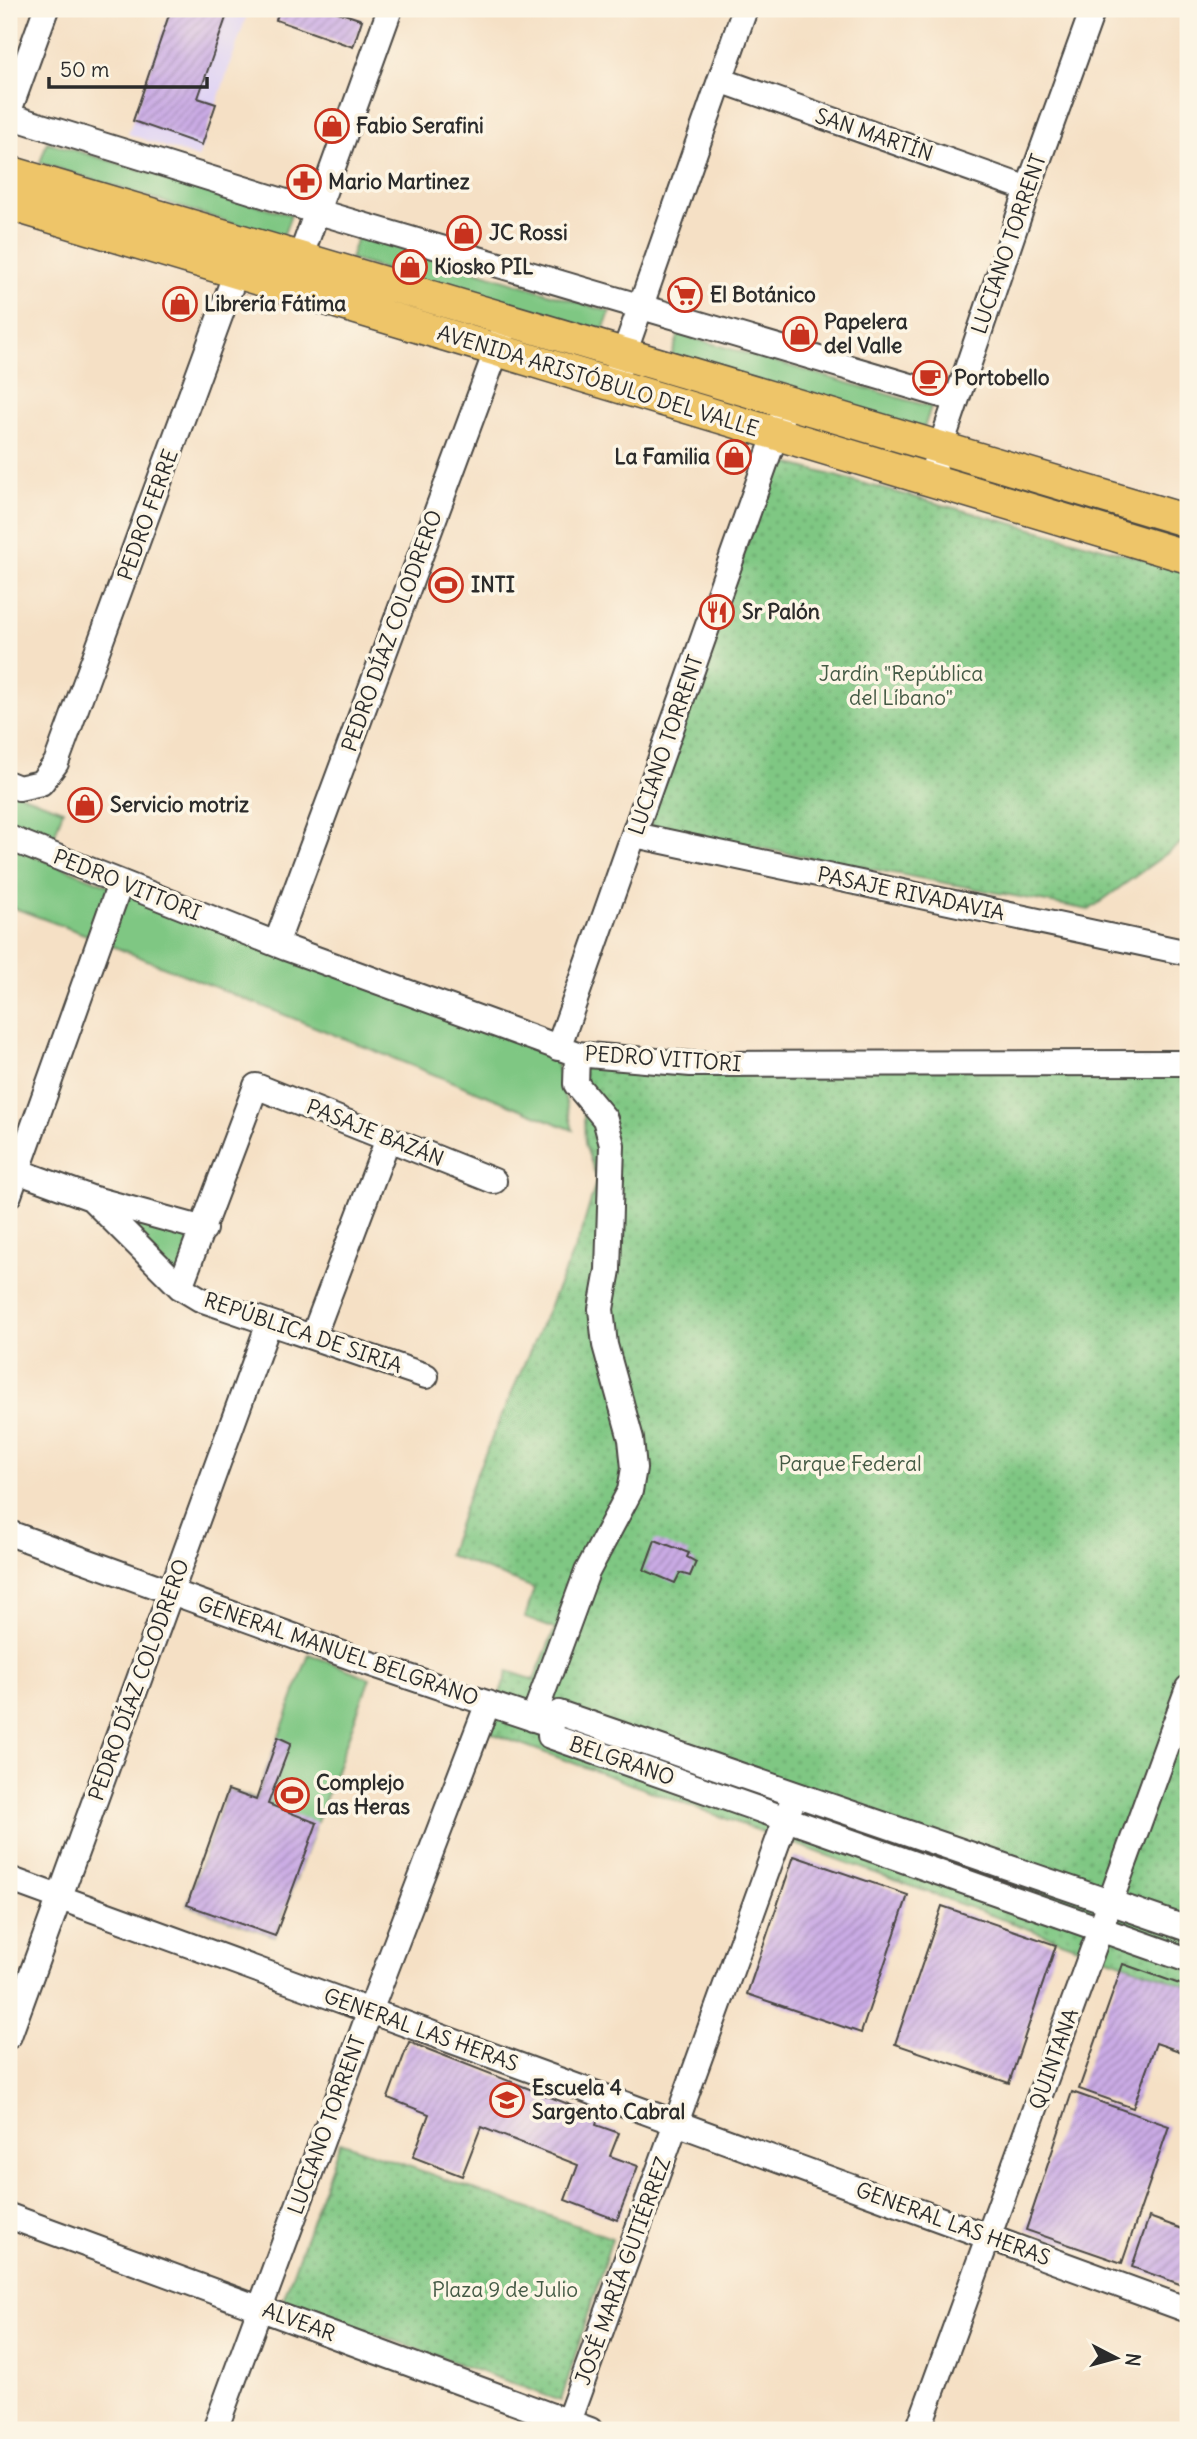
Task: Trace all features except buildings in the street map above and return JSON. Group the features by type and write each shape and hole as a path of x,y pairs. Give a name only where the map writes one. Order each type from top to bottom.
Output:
{"main road":[{"name":"AVENIDA ARISTÓBULO DEL VALLE","path":"9,172 1188,521"},
{"name":"AVENIDA ARISTÓBULO DEL VALLE","path":"9,204 1188,557"}],"street":[{"path":"46,9 9,114 315,211 955,399"},
{"path":"289,289 390,9"},
{"path":"613,385 745,9"},
{"name":"LUCIANO TORRENT","path":"929,481 955,399 1093,9"},
{"name":"SAN MARTÍN","path":"720,80 1028,189"},
{"name":"PEDRO FERRE","path":"9,784 19,788 41,783 56,763 247,242"},
{"name":"PEDRO DÍAZ COLODRERO","path":"276,943 507,319"},
{"name":"LUCIANO TORRENT","path":"542,1721 587,1572 630,1491 634,1468 631,1439 605,1345 601,1309 608,1270 611,1146 605,1119 576,1084 567,1051 635,835 787,402"},
{"name":"PASAJE RIVADAVIA","path":"635,835 1187,949"},
{"name":"PEDRO VITTORI","path":"9,838 120,884 567,1051 691,1065 1188,1063"},
{"path":"9,1195 13,1169 120,884"},
{"name":"PASAJE BAZÁN","path":"204,1228 256,1086 494,1181"},
{"path":"313,1337 388,1139"},
{"name":"REPÚBLICA DE SIRIA","path":"13,1169 92,1198 204,1228"},
{"name":"REPÚBLICA DE SIRIA","path":"92,1198 180,1287 200,1299 426,1376"},
{"path":"180,1287 204,1228"},
{"name":"PEDRO DÍAZ COLODRERO","path":"9,2036 269,1323"},
{"name":"GENERAL MANUEL BELGRANO","path":"9,1533 171,1593 542,1721"},
{"name":"QUINTANA","path":"918,2430 1188,1688"},
{"name":"LUCIANO TORRENT","path":"215,2430 370,2011 488,1703"},
{"name":"BELGRANO","path":"542,1721 550,1736 1111,1901 1188,1929"},
{"name":"BELGRANO","path":"791,1806 1101,1929 1188,1960"},
{"name":"JOSÉ MARÍA GUTIÉRREZ","path":"574,2428 676,2123 791,1806"},
{"name":"GENERAL LAS HERAS","path":"9,1879 1188,2310"},
{"name":"ALVEAR","path":"9,2216 260,2307 574,2428"}],"shaded area":[{"path":"171,9 249,9 198,158 128,134"}],"green space":[{"path":"47,142 291,215 282,239 40,163"},
{"path":"358,235 610,312 601,336 350,259"},
{"path":"679,334 931,407 924,428 671,357"},
{"name":"Jardín \"República del Líbano\"","path":"776,460 1188,571 1188,838 1089,910 649,827"},
{"path":"9,790 63,810 52,843 9,826"},
{"path":"9,846 110,886 92,937 9,906"},
{"path":"126,892 554,1055 573,1130 107,944"},
{"name":"Parque Federal","path":"582,1062 1188,1072 1188,1987 477,1728 500,1693 508,1671 534,1680 555,1629 525,1618 534,1588 448,1555 474,1479 581,1234 597,1179 585,1144"},
{"path":"106,1204 201,1230 180,1284"},
{"name":"Complejo Las Heras","path":"309,1654 370,1678 275,1936 187,1905 228,1790 256,1799"},
{"name":"Plaza 9 de Julio","path":"340,2142 612,2238 561,2401 283,2300"}],"place":[{"name":"Fabio Serafini","path":"332,126"},
{"name":"Mario Martinez","path":"304,182"},
{"name":"JC Rossi","path":"464,233"},
{"name":"Kiosko PIL","path":"410,267"},
{"name":"El Botánico","path":"685,295"},
{"name":"Librería Fátima","path":"180,304"},
{"name":"Papelera del Valle","path":"800,334"},
{"name":"Portobello","path":"930,378"},
{"name":"La Familia","path":"734,457"},
{"name":"INTI","path":"446,585"},
{"name":"Sr Palón","path":"717,612"},
{"name":"Servicio motriz","path":"85,805"},
{"name":"Complejo Las Heras","path":"292,1795"},
{"name":"Escuela 4 Sargento Cabral","path":"507,2100"}]}
